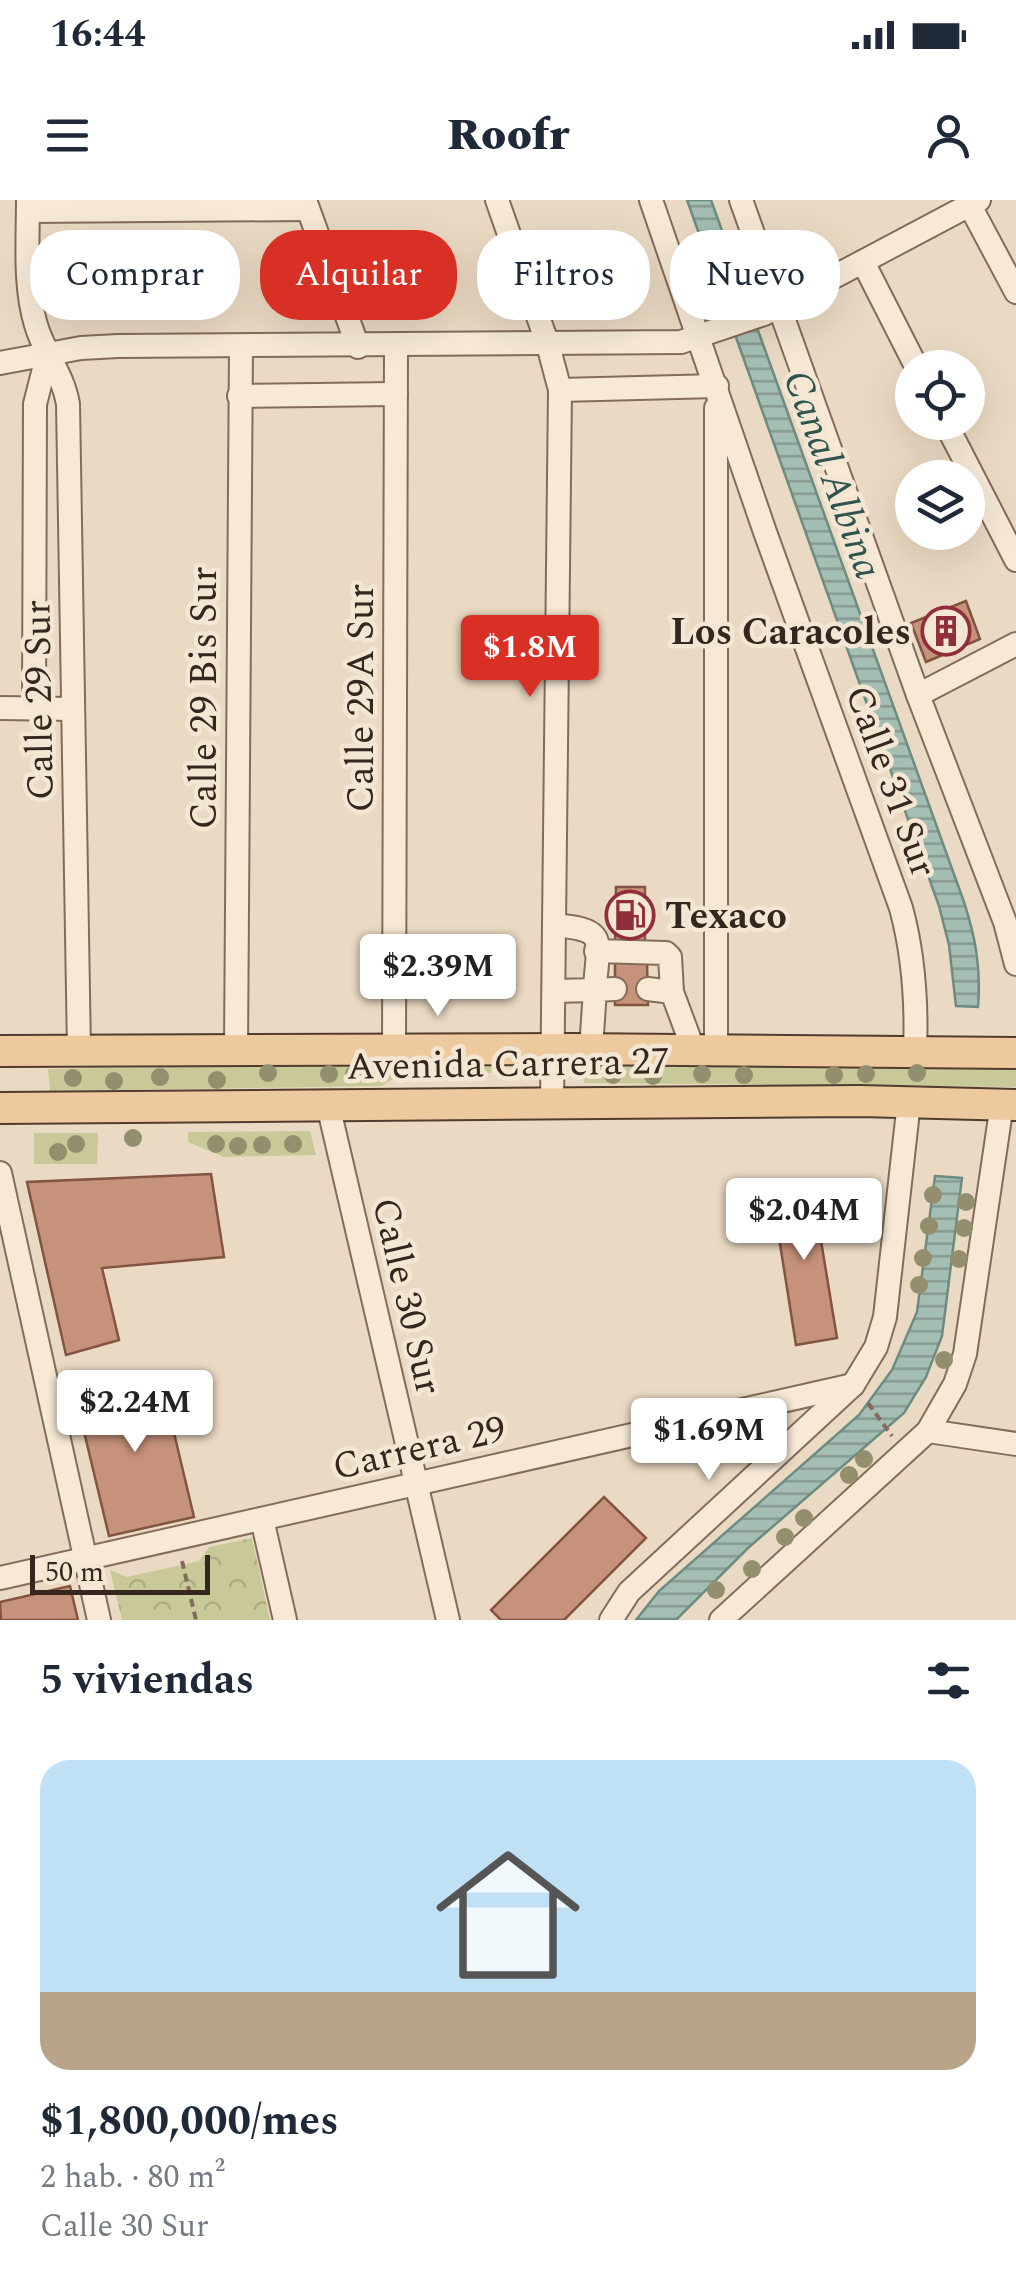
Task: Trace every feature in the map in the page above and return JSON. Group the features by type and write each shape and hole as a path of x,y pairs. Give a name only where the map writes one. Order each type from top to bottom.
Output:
{"main road":[{"name":"Avenida Carrera 27","path":"0,1051 591,1049 1016,1053"},
{"name":"Avenida Carrera 27","path":"0,1108 552,1102 1009,1104"}],"street":[{"path":"497,200 560,390 552,1102"},
{"name":"Calle 31 Sur","path":"651,200 764,532 901,908 912,954 916,995 915,1052"},
{"name":"Calle 31 Sur","path":"741,200 749,230"},
{"path":"840,274 972,202 1016,292"},
{"path":"28,206 306,204 358,347"},
{"name":"Calle 29 Sur","path":"28,206 30,290 36,325 65,386 68,404 78,1051"},
{"path":"862,262 908,350"},
{"path":"0,363 48,353 118,346 657,344 700,338 749,320"},
{"name":"Calle 31 Sur","path":"774,320 1005,922 1016,964"},
{"name":"Calle 29 Bis Sur","path":"236,1050 241,346"},
{"name":"Calle 29A Sur","path":"394,1049 396,346"},
{"name":"Calle 29 Sur","path":"34,709 35,404 48,353"},
{"path":"560,390 716,386 705,1050"},
{"path":"239,396 396,394"},
{"path":"954,440 1016,560"},
{"path":"918,695 1016,644"},
{"path":"0,708 73,709"},
{"path":"554,925 586,928 594,932 597,940 605,990 591,1049"},
{"path":"596,951 666,952 670,957 672,992 705,1050"},
{"path":"648,989 672,992"},
{"path":"554,991 605,990"},
{"path":"611,1620 629,1592 860,1392 885,1317 909,1102"},
{"path":"721,1620 928,1431 956,1384 1009,1104"},
{"name":"Calle 30 Sur","path":"328,1105 448,1620"},
{"path":"0,1173 99,1620"},
{"name":"Carrera 29","path":"0,1578 416,1484 860,1392"},
{"path":"928,1431 1016,1444"},
{"path":"262,1518 284,1620"}],"path":[{"path":"860,1392 888,1432"},
{"path":"176,1538 196,1620"}],"green space":[{"path":"491,1062 491,1073 400,1075 382,1086 50,1091 48,1069"},
{"path":"583,1065 985,1068 1016,1070 1016,1087 584,1083"},
{"path":"310,1131 316,1155 224,1157 188,1142 188,1132"},
{"path":"34,1133 98,1133 97,1164 34,1164"},
{"path":"252,1538 270,1620 122,1620 110,1570 127,1577 199,1561 209,1547"}],"shaded area":[{"path":"687,200 711,200 722,230 698,230"},
{"path":"730,320 754,320 964,902 977,954 978,1007 956,1006 949,945 939,906"},
{"path":"935,1176 962,1178 942,1336 926,1377 904,1413 748,1548 676,1620 636,1620 659,1591 859,1415 892,1370 917,1312"}],"building":[{"name":"Los Caracoles","path":"966,601 980,639 926,662 911,623"},
{"name":"Texaco","path":"616,887 645,887 645,945 615,944"},
{"name":"Texaco","path":"615,961 647,961 648,1005 615,1005"},
{"path":"211,1174 224,1257 102,1268 119,1340 66,1355 27,1182"},
{"path":"811,1180 837,1338 796,1345 771,1187"},
{"path":"160,1374 194,1517 109,1536 75,1394"},
{"path":"604,1497 646,1538 564,1620 501,1620 491,1610"},
{"path":"70,1586 78,1620 1,1620 0,1602"}],"place":[{"name":"Los Caracoles","path":"946,631"},
{"name":"Texaco","path":"630,915"}],"water label":[{"name":"Canal Albina","path":"834,474"}]}
